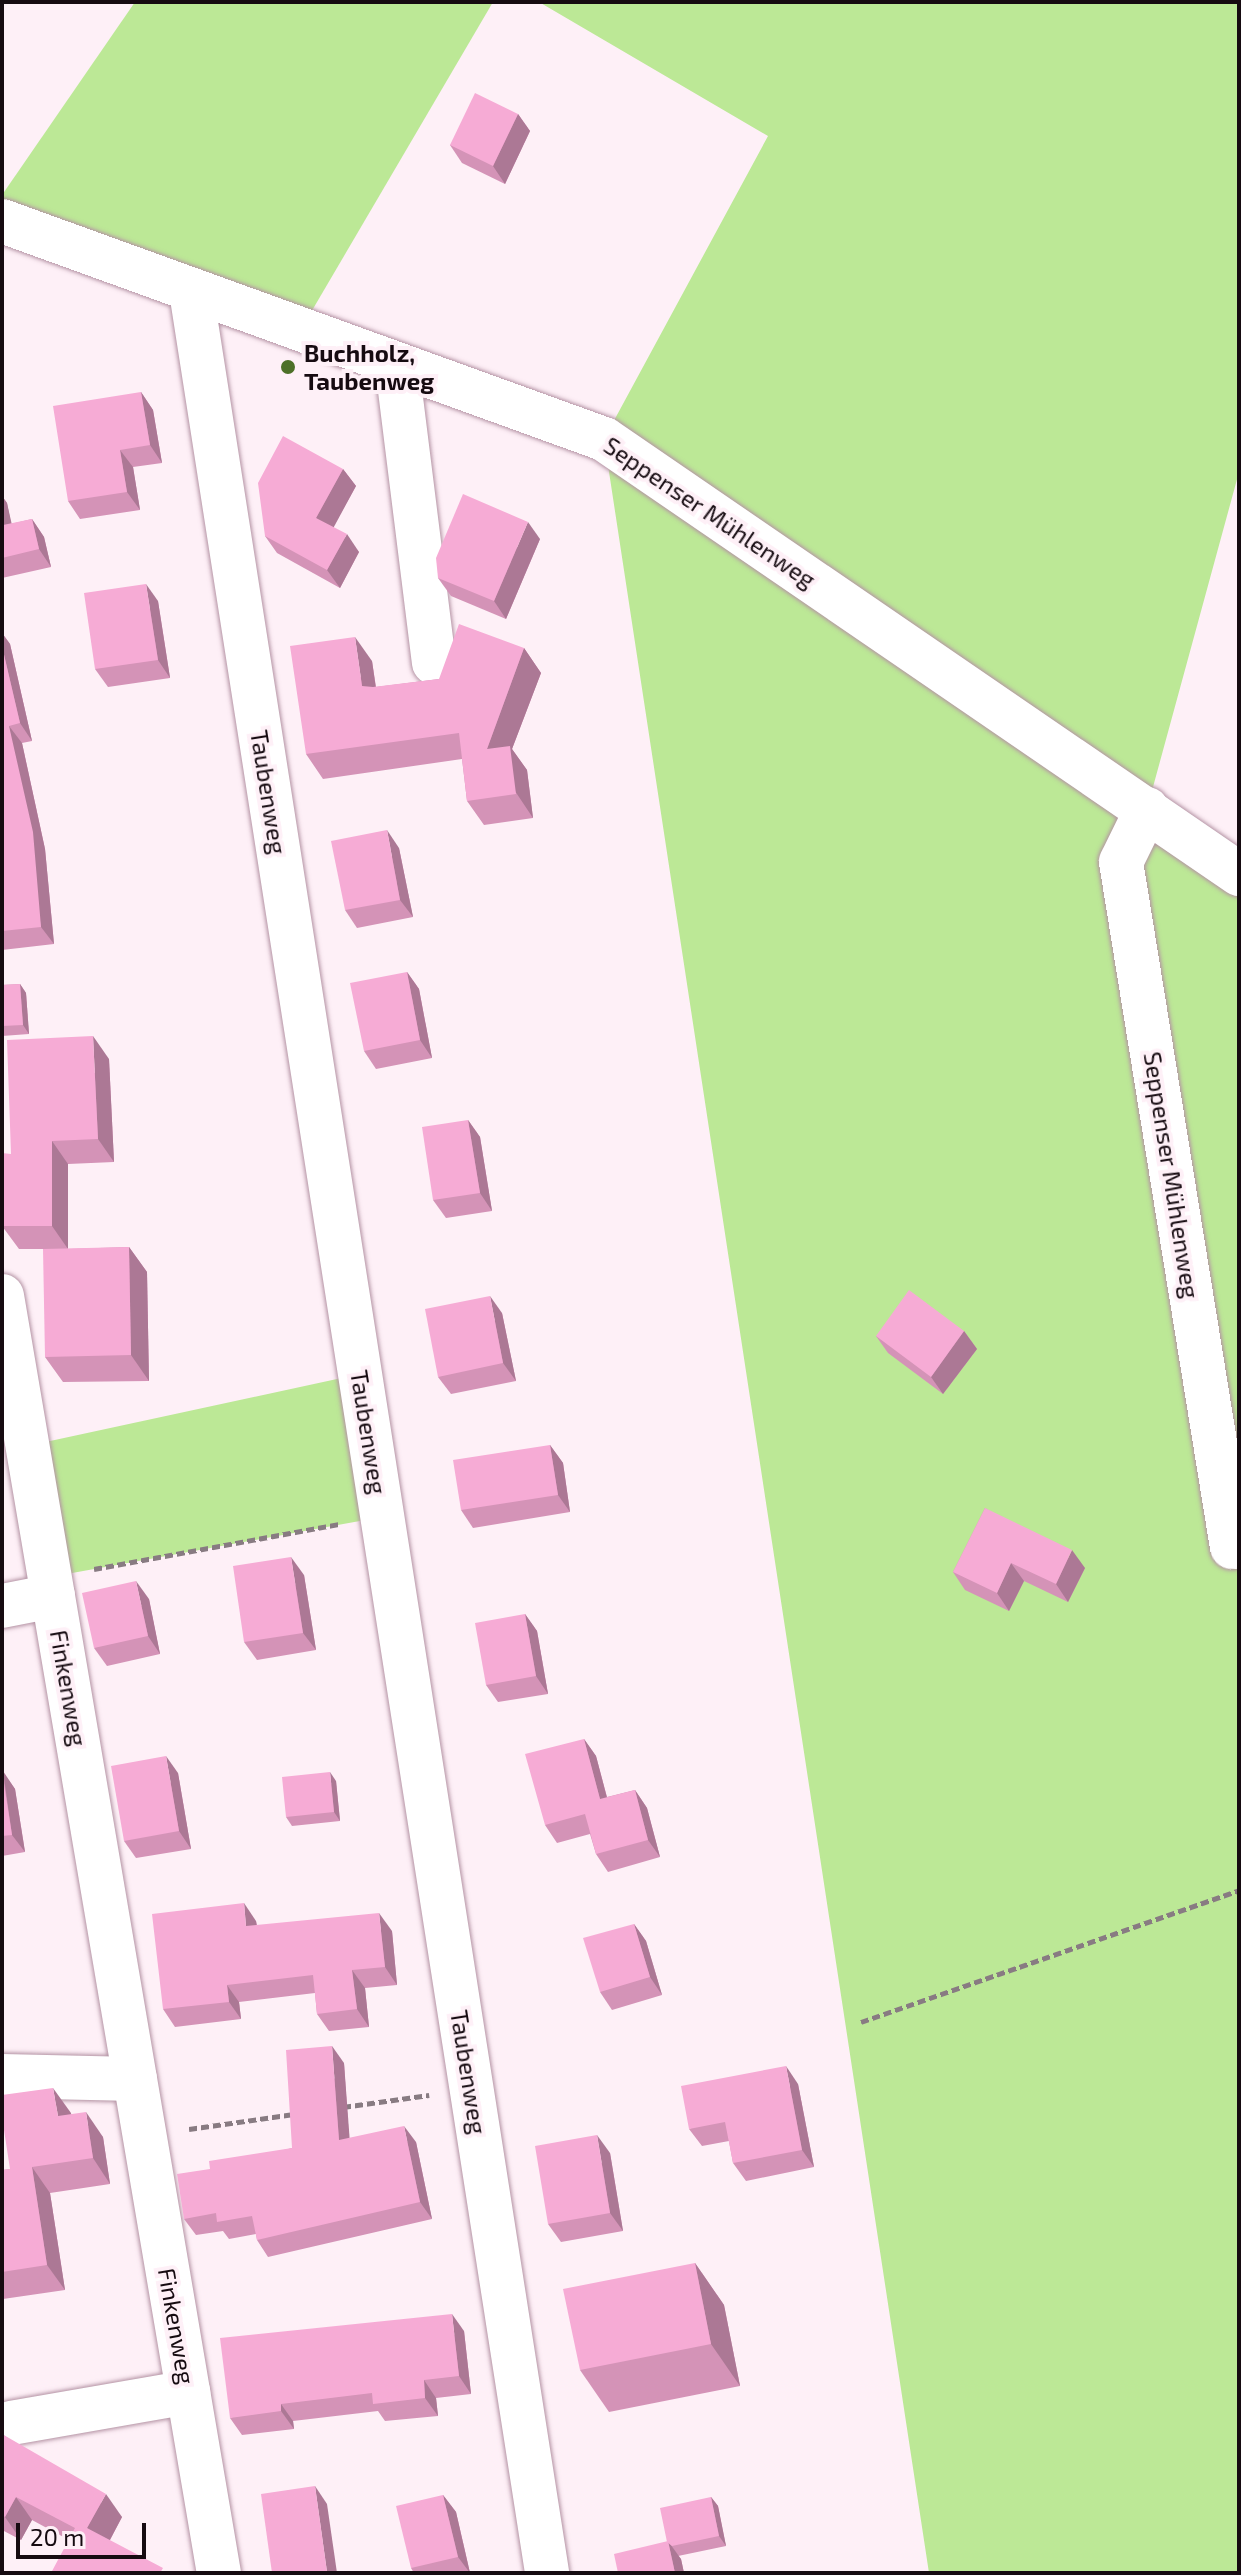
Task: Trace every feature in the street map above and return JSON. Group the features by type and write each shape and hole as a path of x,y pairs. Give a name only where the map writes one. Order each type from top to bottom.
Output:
{"street":[{"name":"Seppenser Mühlenweg","path":"2,221 604,439 1239,874"},
{"name":"Taubenweg","path":"191,291 547,2573"},
{"path":"397,366 434,663"},
{"name":"Seppenser Mühlenweg","path":"1147,809 1121,862 1232,1547"},
{"name":"Finkenweg","path":"2,1296 219,2573"},
{"path":"2,1606 51,1587"},
{"path":"2,2076 135,2079"},
{"path":"11,2423 188,2392"}],"path":[{"path":"51,1587 382,1517"},
{"path":"861,2022 1239,1890"},
{"path":"331,2109 472,2088"},
{"path":"145,2136 300,2113"}],"green space":[{"path":"135,2 493,2 300,331 2,221 2,195"},
{"path":"539,2 1239,2 1239,472 1147,809 1239,874 1239,2573 929,2573 604,439 768,136"},
{"path":"360,1374 382,1517 50,1577 27,1446"}],"building":[{"path":"475,93 518,114 493,166 450,145"},
{"path":"141,392 150,445 120,450 127,492 68,501 53,406"},
{"path":"283,436 343,469 316,518 347,534 327,570 265,536 258,483"},
{"path":"463,494 528,522 494,601 438,578 436,558"},
{"path":"2,519 3,525 32,519 39,549 2,558"},
{"path":"146,584 158,660 95,669 84,593"},
{"path":"459,624 524,648 487,749 510,746 516,794 467,801 459,733 306,754 290,646 355,637 362,686 439,679"},
{"path":"2,646 20,723 9,726 33,832 41,927 2,931"},
{"path":"387,830 400,900 345,910 331,841"},
{"path":"407,972 420,1040 364,1051 350,983"},
{"path":"20,984 23,1025 2,1026 2,985"},
{"path":"93,1036 98,1139 52,1141 52,1226 2,1226 2,1153 11,1154 7,1040"},
{"path":"468,1120 480,1193 433,1200 422,1127"},
{"path":"129,1247 131,1355 45,1357 43,1249"},
{"path":"909,1290 964,1331 931,1377 876,1336"},
{"path":"490,1296 503,1363 438,1377 425,1309"},
{"path":"550,1445 558,1495 461,1510 453,1460"},
{"path":"985,1508 1072,1550 1056,1584 1011,1563 997,1593 953,1572"},
{"path":"291,1557 303,1633 244,1642 233,1566"},
{"path":"136,1581 148,1636 94,1648 82,1593"},
{"path":"525,1614 536,1676 486,1685 475,1623"},
{"path":"584,1739 600,1799 635,1790 648,1840 596,1854 585,1814 545,1825 525,1754"},
{"path":"166,1756 179,1831 124,1841 111,1766"},
{"path":"2,1771 12,1835 2,1836"},
{"path":"330,1772 334,1812 286,1817 282,1777"},
{"path":"244,1903 246,1926 379,1913 385,1967 352,1970 357,2009 317,2014 313,1975 227,1985 229,2002 163,2009 152,1914"},
{"path":"634,1924 650,1977 600,1992 583,1938"},
{"path":"332,2046 339,2140 404,2126 420,2202 257,2240 252,2216 217,2222 216,2213 184,2219 177,2174 210,2169 209,2161 292,2148 286,2050"},
{"path":"786,2066 802,2150 733,2163 725,2122 689,2129 681,2086"},
{"path":"53,2088 58,2116 86,2112 93,2158 32,2167 47,2265 2,2272 2,2170 10,2169 2,2095"},
{"path":"597,2135 610,2213 548,2224 535,2146"},
{"path":"695,2263 711,2344 580,2370 563,2289"},
{"path":"452,2314 459,2376 424,2380 425,2398 373,2404 372,2393 281,2404 281,2411 230,2418 220,2338"},
{"path":"2,2434 106,2494 87,2528 163,2568 160,2573 51,2573 75,2528 16,2497 5,2517 2,2515"},
{"path":"315,2486 327,2572 272,2573 261,2494"},
{"path":"443,2495 458,2557 411,2568 396,2506"},
{"path":"711,2497 719,2536 672,2546 667,2542 660,2508"},
{"path":"668,2541 675,2573 618,2573 614,2554"}],"place":[{"name":"Buchholz, Taubenweg","path":"288,367"}]}
